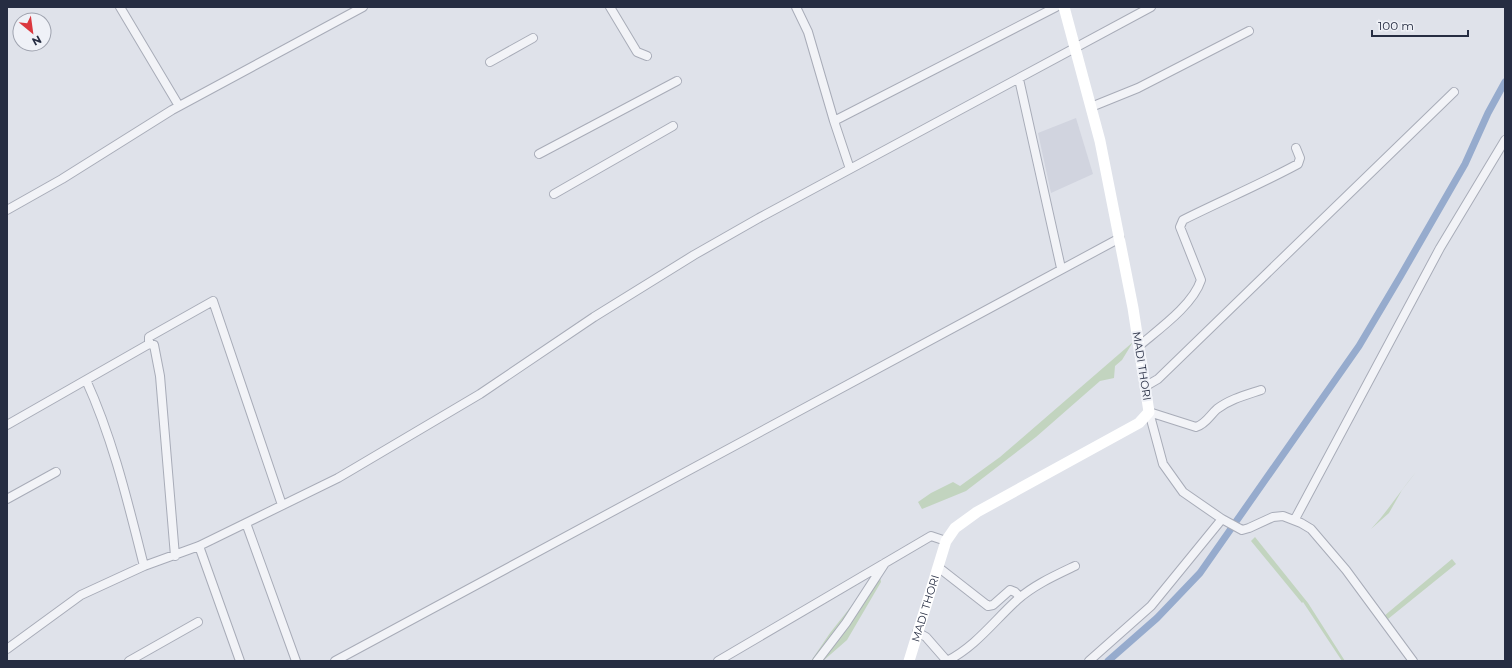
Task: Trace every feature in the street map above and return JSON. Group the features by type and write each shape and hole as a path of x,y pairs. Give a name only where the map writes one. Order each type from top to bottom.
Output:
{"main road":[{"name":"MADI THORI","path":"909,661 946,541 955,528 977,512 1130,428 1139,422 1149,412 1146,386 1120,238 1100,141 1064,7"}],"street":[{"path":"120,7 179,106"},
{"path":"7,210 62,179 179,106 363,7"},
{"path":"610,7 637,52 647,56"},
{"path":"796,7 808,32 834,121 850,169"},
{"path":"834,121 1056,7"},
{"path":"7,649 81,595 144,566 200,546 338,478 480,394 594,317 694,255 850,169 1076,49 1150,7"},
{"path":"1091,107 1138,88 1249,31"},
{"path":"490,62 533,38"},
{"path":"1019,79 1061,268"},
{"path":"539,154 677,81"},
{"path":"1146,386 1169,368 1454,92"},
{"path":"554,194 673,126"},
{"path":"1295,519 1440,248 1505,140"},
{"path":"1139,346 1167,322 1193,295 1201,280 1180,227 1183,220 1243,190 1269,180 1298,164 1300,158 1296,148"},
{"path":"335,661 1061,268 1120,238"},
{"path":"149,344 149,337 213,301 282,505"},
{"path":"7,425 149,344 154,345 160,376 175,556"},
{"path":"86,380 96,402 129,506 144,566"},
{"path":"1149,412 1196,427 1205,422 1217,409 1226,403 1261,390"},
{"path":"1149,412 1161,457 1167,471 1188,496 1237,527 1245,529 1273,517 1283,516 1295,519 1310,530 1329,550 1413,661"},
{"path":"7,498 56,472"},
{"path":"1089,661 1151,606 1225,520"},
{"path":"246,523 296,661"},
{"path":"718,661 931,536 946,541"},
{"path":"200,546 240,661"},
{"path":"817,661 846,623 886,562"},
{"path":"918,632 926,637 947,661 966,650 1020,597 1041,582 1075,566"},
{"path":"938,567 988,606 994,605 1010,590 1015,592 1020,597"},
{"path":"129,661 142,658 198,622"}],"shaded area":[{"path":"1076,118 1093,174 1051,193 1038,133"}],"green space":[{"path":"1133,342 1122,360 1115,366 1114,378 1100,381 1036,437 966,491 922,509 918,502 931,493 953,482 960,486 1000,457"},
{"path":"1416,472 1402,490 1389,513 1371,529 1383,515 1405,486"},
{"path":"1255,537 1308,603 1345,661 1342,661 1303,602 1302,603 1251,541"},
{"path":"1452,559 1456,564 1388,619 1417,661 1384,616"},
{"path":"879,571 881,582 847,640 823,661 811,661 830,633"}],"waterway":[{"path":"1108,661 1157,618 1200,573 1359,346 1465,164 1488,113 1505,82"}]}
